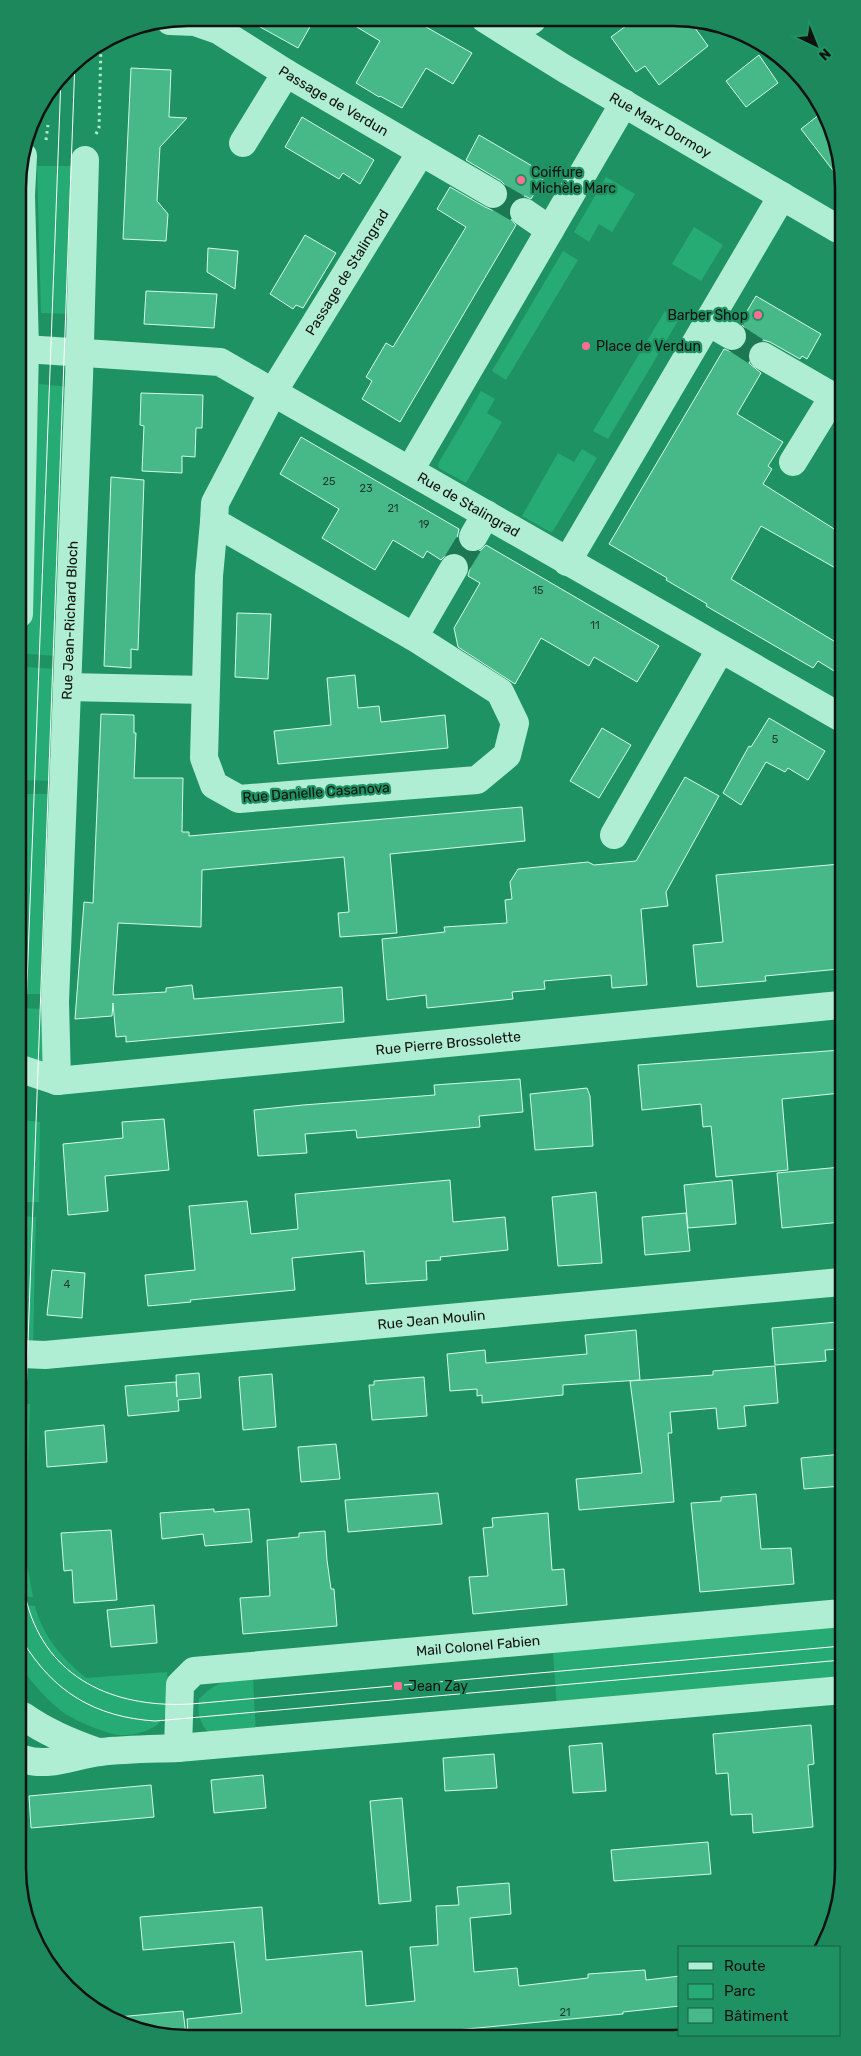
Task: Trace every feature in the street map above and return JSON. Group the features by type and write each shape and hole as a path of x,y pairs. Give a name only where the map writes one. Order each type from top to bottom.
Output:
{"street":[{"name":"Passage de Verdun","path":"209,27 218,30 286,73 493,194"},
{"name":"Rue Marx Dormoy","path":"524,29 624,103 782,196 835,221"},
{"path":"243,143 286,73"},
{"path":"410,470 624,103"},
{"name":"Passage de Stalingrad","path":"273,392 421,152"},
{"name":"Rue Jean-Richard Bloch","path":"57,1081 55,1002 80,353 85,160"},
{"path":"567,562 782,196"},
{"path":"524,212 550,230"},
{"path":"708,322 732,336"},
{"name":"Rue de Stalingrad","path":"27,349 220,362 835,714"},
{"path":"764,356 835,397"},
{"name":"Rue Danielle Casanova","path":"214,522 414,637 500,692 515,723 507,755 477,780 239,798 214,785 204,758 208,576 214,522 214,503 273,392"},
{"path":"793,462 835,400"},
{"path":"473,537 486,514"},
{"path":"414,637 454,568"},
{"path":"614,835 720,650"},
{"path":"67,687 205,690"},
{"name":"Rue Pierre Brossolette","path":"57,1081 835,1006"},
{"path":"26,1071 57,1081"},
{"name":"Rue Jean Moulin","path":"29,1354 834,1283"},
{"name":"Mail Colonel Fabien","path":"178,1748 180,1685 194,1671 834,1613"},
{"path":"26,1761 57,1761 98,1752 178,1748 834,1691"},
{"path":"26,1718 43,1730 67,1742 98,1752"}],"path":[{"path":"85,160 99,128 102,52"}],"green space":[{"path":"37,166 77,166 72,314 41,313"},
{"path":"606,177 635,194 612,232 599,224 589,242 574,232"},
{"path":"694,227 723,245 701,281 672,264"},
{"path":"563,251 578,260 506,380 492,371"},
{"path":"665,311 679,319 608,439 593,431"},
{"path":"39,384 70,387 59,656 27,654"},
{"path":"481,391 495,399 487,413 502,422 466,483 439,468 438,464"},
{"path":"582,449 597,458 553,531 550,532 522,516 558,453 574,462"},
{"path":"27,667 59,669 54,781 27,780"},
{"path":"27,794 54,794 46,994 27,994"},
{"path":"27,1008 46,1009 43,1068 26,1060"},
{"path":"26,1121 40,1122 39,1202 26,1202"},
{"path":"26,1216 36,1217 33,1344 26,1343"},
{"path":"26,1404 30,1404 26,1519"},
{"path":"26,1561 33,1597 26,1596"},
{"path":"26,1605 35,1606 43,1628 54,1646 86,1678 167,1672 168,1704 163,1720 152,1728 132,1734 119,1735 105,1732 70,1717 59,1709 26,1674"},
{"path":"834,1626 834,1684 557,1710 553,1652"},
{"path":"253,1678 256,1735 210,1734 200,1718 198,1709 199,1699 223,1682"}],"building":[{"path":"425,26 472,53 453,84 426,68 402,108 356,83 380,41 356,27"},
{"path":"626,26 684,27 695,28 708,46 659,85 645,66 636,72 611,37"},
{"path":"260,27 310,27 298,48"},
{"path":"759,55 778,83 746,107 726,81"},
{"path":"131,68 171,70 169,117 187,118 160,147 157,201 168,214 166,241 123,239"},
{"path":"817,116 829,146 833,171 801,129"},
{"path":"302,117 374,160 360,184 343,173 339,179 285,147"},
{"path":"479,135 546,174 531,199 525,196 518,198 511,204 509,210 510,218 516,225 400,422 362,399 372,381 366,377 386,343 393,347 466,227 437,209 450,187 492,210 500,208 507,201 509,195 507,187 501,181 466,160"},
{"path":"305,235 336,253 303,308 296,305 293,309 270,294"},
{"path":"208,248 238,251 235,289 207,272"},
{"path":"146,291 217,294 214,328 144,324"},
{"path":"756,296 821,334 807,359 802,356 800,359 770,342 763,340 755,343 749,349 747,356 750,364 761,373 737,414 783,442 768,466 772,469 763,484 835,529 835,568 761,526 731,579 835,641 835,671 818,661 813,668 706,606 707,604 666,580 667,578 609,544 724,349 732,352 740,349 745,344 748,336 745,328 740,323"},
{"path":"141,393 203,395 202,428 196,428 195,457 182,456 182,473 142,471 144,426 140,425"},
{"path":"301,437 459,529 457,538 465,550 474,553 486,545 659,646 637,682 594,657 589,666 541,638 515,684 458,647 454,628 480,583 468,576 470,568 467,560 455,552 447,554 441,560 427,551 423,558 393,540 375,570 322,538 339,509 280,474"},
{"path":"111,477 144,480 138,650 131,649 131,668 104,666"},
{"path":"237,613 271,614 268,679 235,677"},
{"path":"355,675 358,708 379,706 381,722 445,715 448,748 278,764 274,731 331,725 327,678"},
{"path":"101,714 134,715 134,733 136,733 134,778 183,778 182,832 189,832 189,836 522,807 525,841 390,854 397,933 340,937 338,913 349,912 344,857 202,870 201,927 118,923 113,995 166,992 166,988 192,985 194,999 342,987 344,1022 126,1042 126,1036 116,1037 113,1003 112,1016 75,1019 84,902 93,903"},
{"path":"769,718 825,751 808,780 788,768 785,772 766,762 741,805 723,793 749,746 751,747"},
{"path":"602,728 631,745 599,798 570,781"},
{"path":"685,777 719,796 666,892 668,906 641,909 647,985 612,988 611,975 544,981 545,989 512,992 513,999 427,1008 426,995 387,1000 382,939 445,932 444,927 507,923 505,900 512,899 510,882 518,869 588,862 594,865 636,861"},
{"path":"835,864 835,970 765,976 766,981 697,987 693,945 723,942 716,875"},
{"path":"834,1050 834,1094 782,1099 788,1170 716,1177 711,1126 703,1127 701,1104 642,1110 638,1065"},
{"path":"520,1079 523,1112 479,1116 480,1127 357,1138 356,1130 305,1134 307,1153 258,1156 254,1110 435,1095 434,1085"},
{"path":"587,1088 590,1096 593,1146 535,1150 530,1094"},
{"path":"164,1119 169,1170 105,1176 108,1211 68,1215 63,1144 123,1138 122,1122"},
{"path":"834,1168 834,1223 782,1228 777,1173"},
{"path":"450,1180 453,1222 505,1217 508,1250 440,1257 441,1260 426,1261 427,1280 366,1284 364,1251 292,1258 295,1290 148,1306 145,1275 195,1270 189,1206 247,1201 251,1234 298,1229 295,1194"},
{"path":"732,1180 736,1224 688,1228 684,1185"},
{"path":"596,1192 602,1263 558,1266 552,1197"},
{"path":"686,1213 690,1251 645,1255 642,1217"},
{"path":"52,1270 85,1273 82,1318 47,1315"},
{"path":"834,1322 834,1349 825,1350 826,1361 775,1365 772,1328"},
{"path":"636,1330 640,1380 563,1385 563,1395 482,1403 482,1395 477,1396 477,1389 450,1391 447,1354 485,1350 486,1363 587,1354 585,1335"},
{"path":"775,1366 778,1403 744,1406 746,1426 718,1429 716,1408 670,1412 672,1433 668,1433 674,1502 579,1510 576,1479 642,1473 630,1381 713,1375 713,1371"},
{"path":"199,1373 201,1398 178,1400 179,1411 128,1416 125,1386 176,1382 177,1397 176,1375"},
{"path":"272,1374 276,1427 243,1430 239,1377"},
{"path":"424,1377 427,1416 372,1420 369,1385 374,1385 374,1381"},
{"path":"104,1425 107,1462 47,1467 45,1431"},
{"path":"336,1444 340,1479 301,1482 298,1447"},
{"path":"834,1455 834,1487 804,1489 801,1458"},
{"path":"438,1493 442,1524 348,1532 345,1500"},
{"path":"756,1494 761,1549 791,1548 794,1584 700,1592 691,1503 721,1501 721,1497"},
{"path":"214,1509 214,1512 249,1509 252,1542 205,1546 203,1534 162,1539 160,1513"},
{"path":"548,1513 552,1570 564,1569 567,1605 473,1614 469,1577 488,1576 483,1528 493,1527 492,1518"},
{"path":"111,1530 117,1600 74,1603 72,1570 64,1571 61,1533"},
{"path":"325,1531 331,1589 334,1589 337,1626 243,1634 240,1598 270,1596 267,1540 299,1537 299,1533"},
{"path":"154,1605 157,1643 111,1647 107,1610"},
{"path":"811,1725 814,1764 808,1765 813,1827 753,1833 752,1814 731,1815 728,1773 716,1774 713,1734"},
{"path":"602,1743 606,1791 573,1793 569,1746"},
{"path":"494,1754 497,1788 445,1791 443,1758"},
{"path":"263,1775 266,1808 214,1813 211,1780"},
{"path":"151,1785 154,1817 31,1828 29,1796"},
{"path":"402,1798 411,1901 379,1904 370,1801"},
{"path":"708,1842 711,1874 614,1881 611,1850"},
{"path":"509,1883 511,1914 470,1918 474,1972 517,1968 519,1986 588,1978 588,1974 645,1970 646,1980 678,1976 678,2006 623,2012 623,2014 457,2030 188,2030 187,2019 242,2013 234,1942 143,1950 140,1917 262,1907 266,1960 362,1951 366,2006 415,2001 410,1947 438,1945 436,1906 459,1905 457,1887"},
{"path":"183,2011 185,2030 156,2027 124,2016"}],"tunnel":[{"path":"493,194 524,212"},
{"path":"732,336 763,356"},
{"path":"454,568 473,537"}],"tram line":[{"path":"26,1388 75,73"},
{"path":"27,997 61,89"},
{"path":"26,1597 29,1610 40,1635 55,1656 72,1673 93,1686 115,1696 165,1704 191,1704 834,1647"},
{"path":"26,1646 47,1674 78,1698 113,1714 133,1719 155,1721 834,1661"}],"place":[{"name":"Coiffure Michèle Marc","path":"521,180"},
{"name":"Barber Shop","path":"758,315"},
{"name":"Place de Verdun","path":"586,346"},
{"name":"Jean Zay","path":"398,1686"}]}
